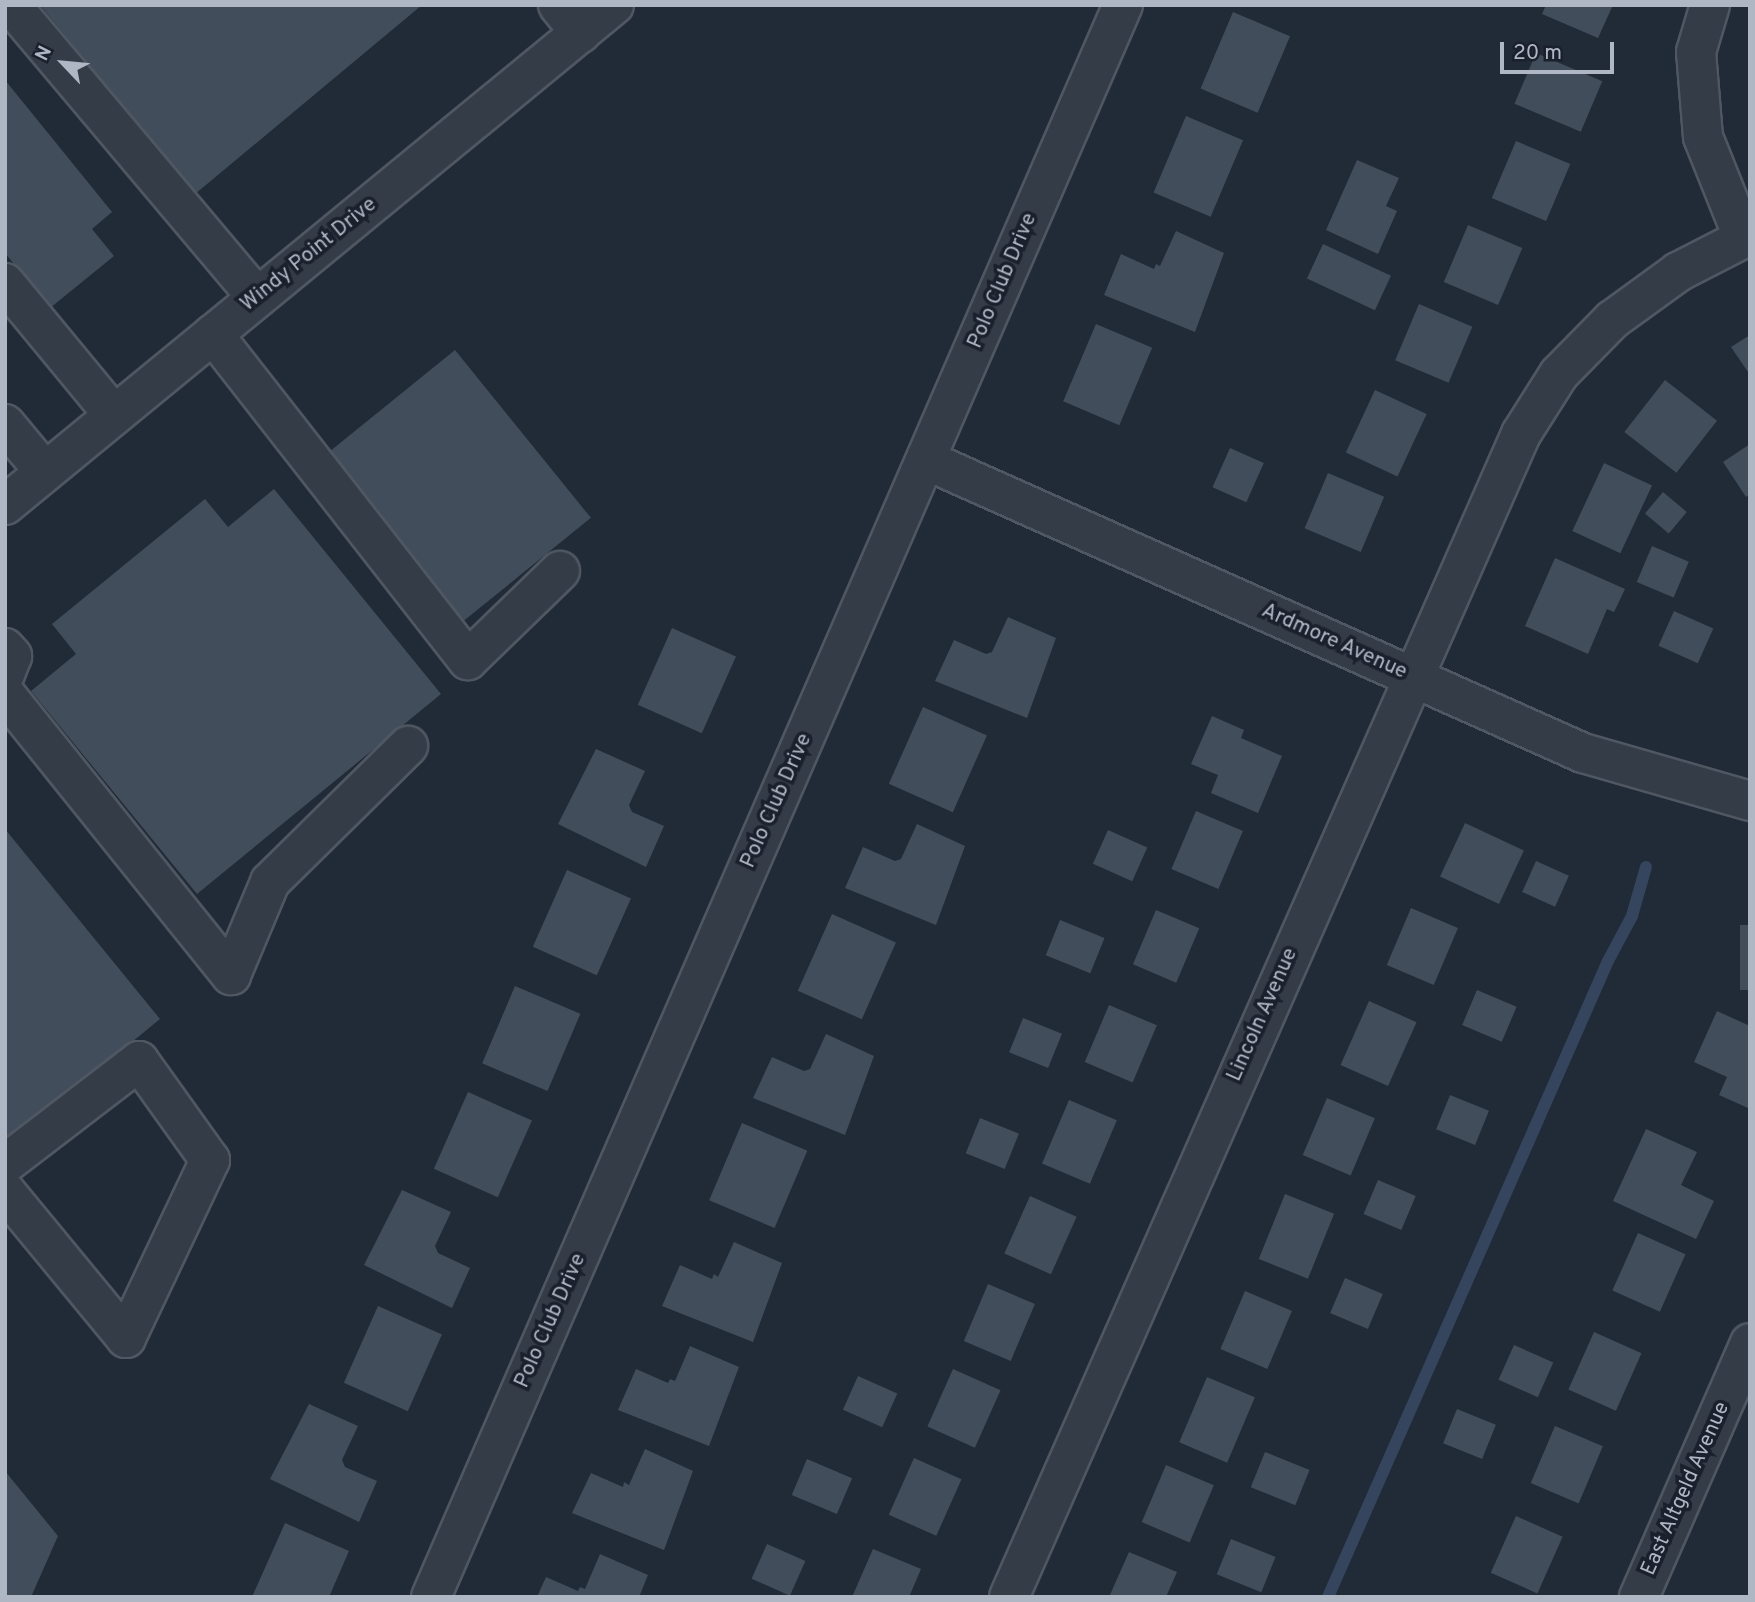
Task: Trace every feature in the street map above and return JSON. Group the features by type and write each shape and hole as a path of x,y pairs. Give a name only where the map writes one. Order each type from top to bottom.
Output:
{"street":[{"path":"11,5 257,297"},
{"name":"Windy Point Drive","path":"5,505 257,297 569,19 614,5"},
{"name":"Polo Club Drive","path":"431,1597 1123,5"},
{"path":"1710,5 1696,52 1703,137 1747,236"},
{"name":"Lincoln Avenue","path":"1009,1597 1411,676 1521,434 1559,374 1612,320 1678,272 1747,236"},
{"path":"5,283 114,415"},
{"path":"214,334 468,660 560,570"},
{"path":"5,424 45,472"},
{"name":"Ardmore Avenue","path":"926,460 1583,753 1750,801"},
{"path":"5,648 12,656 5,674"},
{"path":"5,694 231,975 270,882 408,746"},
{"path":"5,1164 139,1061 210,1160 126,1338 5,1191"},
{"name":"East Altgeld Avenue","path":"1639,1597 1750,1343"}],"building":[{"path":"40,5 422,5 195,194"},
{"path":"1546,5 1613,5 1598,38 1542,14"},
{"path":"1233,12 1290,36 1258,113 1201,88"},
{"path":"1536,53 1602,81 1581,132 1515,104"},
{"path":"5,80 112,212 92,229 114,256 50,308 5,253"},
{"path":"1186,116 1243,140 1211,217 1154,192"},
{"path":"1516,141 1570,164 1546,221 1492,198"},
{"path":"1357,160 1399,178 1386,206 1397,211 1378,254 1326,230"},
{"path":"1468,225 1522,248 1498,305 1444,282"},
{"path":"1176,231 1224,253 1195,332 1104,295 1121,254 1154,269 1156,264 1160,266"},
{"path":"1323,244 1391,276 1375,310 1307,278"},
{"path":"1419,304 1472,327 1449,383 1395,360"},
{"path":"1096,324 1152,348 1119,425 1063,401"},
{"path":"1750,335 1750,375 1731,347"},
{"path":"455,350 591,518 456,627 320,460"},
{"path":"1665,380 1717,421 1676,473 1624,432"},
{"path":"1375,390 1427,414 1397,477 1346,453"},
{"path":"1750,444 1750,494 1746,497 1723,462"},
{"path":"1230,448 1264,463 1246,502 1213,487"},
{"path":"1604,463 1652,485 1620,553 1572,531"},
{"path":"1328,473 1384,497 1361,552 1305,528"},
{"path":"274,489 441,694 197,894 31,691 76,654 52,624 205,499 228,527"},
{"path":"1663,492 1687,512 1669,533 1645,513"},
{"path":"1652,546 1689,562 1674,598 1637,582"},
{"path":"1555,558 1625,589 1614,612 1607,609 1588,654 1525,626"},
{"path":"1674,611 1713,628 1698,663 1659,646"},
{"path":"1008,617 1056,638 1027,718 935,681 954,640 986,654 992,652"},
{"path":"672,628 736,656 702,733 638,705"},
{"path":"923,707 987,735 953,812 889,784"},
{"path":"1212,716 1244,730 1241,738 1282,756 1258,813 1211,793 1218,775 1191,764"},
{"path":"596,749 645,771 629,805 632,812 664,826 646,867 558,824"},
{"path":"1196,811 1243,831 1218,889 1171,869"},
{"path":"1465,823 1524,850 1499,904 1440,876"},
{"path":"917,824 965,846 936,925 845,888 863,847 895,861 901,859"},
{"path":"5,829 160,1019 5,1146"},
{"path":"1108,830 1147,847 1132,881 1093,864"},
{"path":"1536,861 1569,876 1555,907 1522,892"},
{"path":"567,870 631,898 597,975 533,947"},
{"path":"1411,908 1458,928 1434,985 1387,965"},
{"path":"1156,910 1199,928 1176,983 1133,964"},
{"path":"832,914 896,942 862,1019 798,991"},
{"path":"1060,920 1105,938 1090,973 1046,955"},
{"path":"1740,925 1750,925 1750,990 1740,990"},
{"path":"515,986 580,1014 548,1091 482,1063"},
{"path":"1477,990 1517,1007 1502,1042 1462,1025"},
{"path":"1369,1001 1417,1022 1388,1086 1341,1065"},
{"path":"1109,1005 1157,1025 1133,1082 1085,1062"},
{"path":"1717,1011 1750,1026 1748,1108 1719,1095 1727,1077 1694,1062"},
{"path":"1023,1018 1062,1034 1048,1068 1009,1052"},
{"path":"826,1034 874,1056 845,1135 753,1098 772,1057 804,1071 810,1069"},
{"path":"468,1092 532,1120 498,1197 434,1169"},
{"path":"1450,1095 1489,1111 1475,1145 1436,1129"},
{"path":"1327,1098 1375,1118 1351,1175 1303,1155"},
{"path":"1069,1100 1117,1120 1090,1184 1042,1164"},
{"path":"980,1118 1019,1134 1005,1169 966,1153"},
{"path":"742,1123 807,1151 775,1228 709,1200"},
{"path":"1646,1129 1697,1152 1681,1185 1714,1201 1696,1239 1613,1201"},
{"path":"1378,1180 1416,1196 1401,1230 1364,1214"},
{"path":"402,1190 451,1212 435,1246 438,1253 470,1268 452,1308 364,1265"},
{"path":"1285,1194 1334,1214 1308,1279 1259,1259"},
{"path":"1030,1196 1077,1217 1051,1274 1004,1254"},
{"path":"1638,1233 1686,1254 1660,1312 1612,1291"},
{"path":"734,1242 782,1263 753,1342 662,1306 680,1265 712,1279 714,1274 718,1277"},
{"path":"1345,1278 1383,1294 1368,1329 1330,1313"},
{"path":"988,1284 1035,1304 1011,1361 964,1341"},
{"path":"1245,1291 1292,1311 1267,1369 1220,1349"},
{"path":"378,1306 442,1334 408,1411 344,1383"},
{"path":"1594,1332 1642,1353 1616,1411 1568,1390"},
{"path":"1514,1345 1553,1362 1538,1397 1499,1380"},
{"path":"690,1346 739,1367 709,1446 618,1410 636,1369 668,1383 670,1379 675,1381"},
{"path":"953,1369 1001,1390 975,1448 927,1427"},
{"path":"858,1376 897,1393 882,1427 843,1410"},
{"path":"1207,1377 1255,1397 1227,1463 1179,1442"},
{"path":"309,1404 358,1426 342,1460 345,1467 377,1481 359,1522 270,1479"},
{"path":"1457,1409 1496,1425 1482,1459 1443,1443"},
{"path":"1555,1426 1603,1446 1579,1503 1531,1483"},
{"path":"645,1449 693,1471 664,1550 572,1513 591,1473 623,1487 624,1482 629,1485"},
{"path":"1265,1452 1310,1470 1295,1505 1251,1487"},
{"path":"914,1458 962,1479 936,1536 889,1515"},
{"path":"807,1459 852,1478 837,1514 792,1495"},
{"path":"1166,1465 1214,1485 1190,1542 1142,1522"},
{"path":"5,1471 58,1536 31,1597 5,1597"},
{"path":"1516,1516 1563,1537 1537,1593 1491,1573"},
{"path":"285,1523 349,1551 329,1597 252,1597"},
{"path":"1231,1539 1276,1557 1261,1592 1217,1574"},
{"path":"767,1544 805,1561 790,1596 752,1579"},
{"path":"873,1549 921,1569 909,1597 852,1597"},
{"path":"1129,1552 1177,1572 1166,1597 1109,1597"},
{"path":"600,1554 648,1575 639,1597 537,1597 546,1577 578,1591 580,1587 585,1589"}],"waterway":[{"path":"1328,1597 1608,961 1632,916 1646,867"}]}
